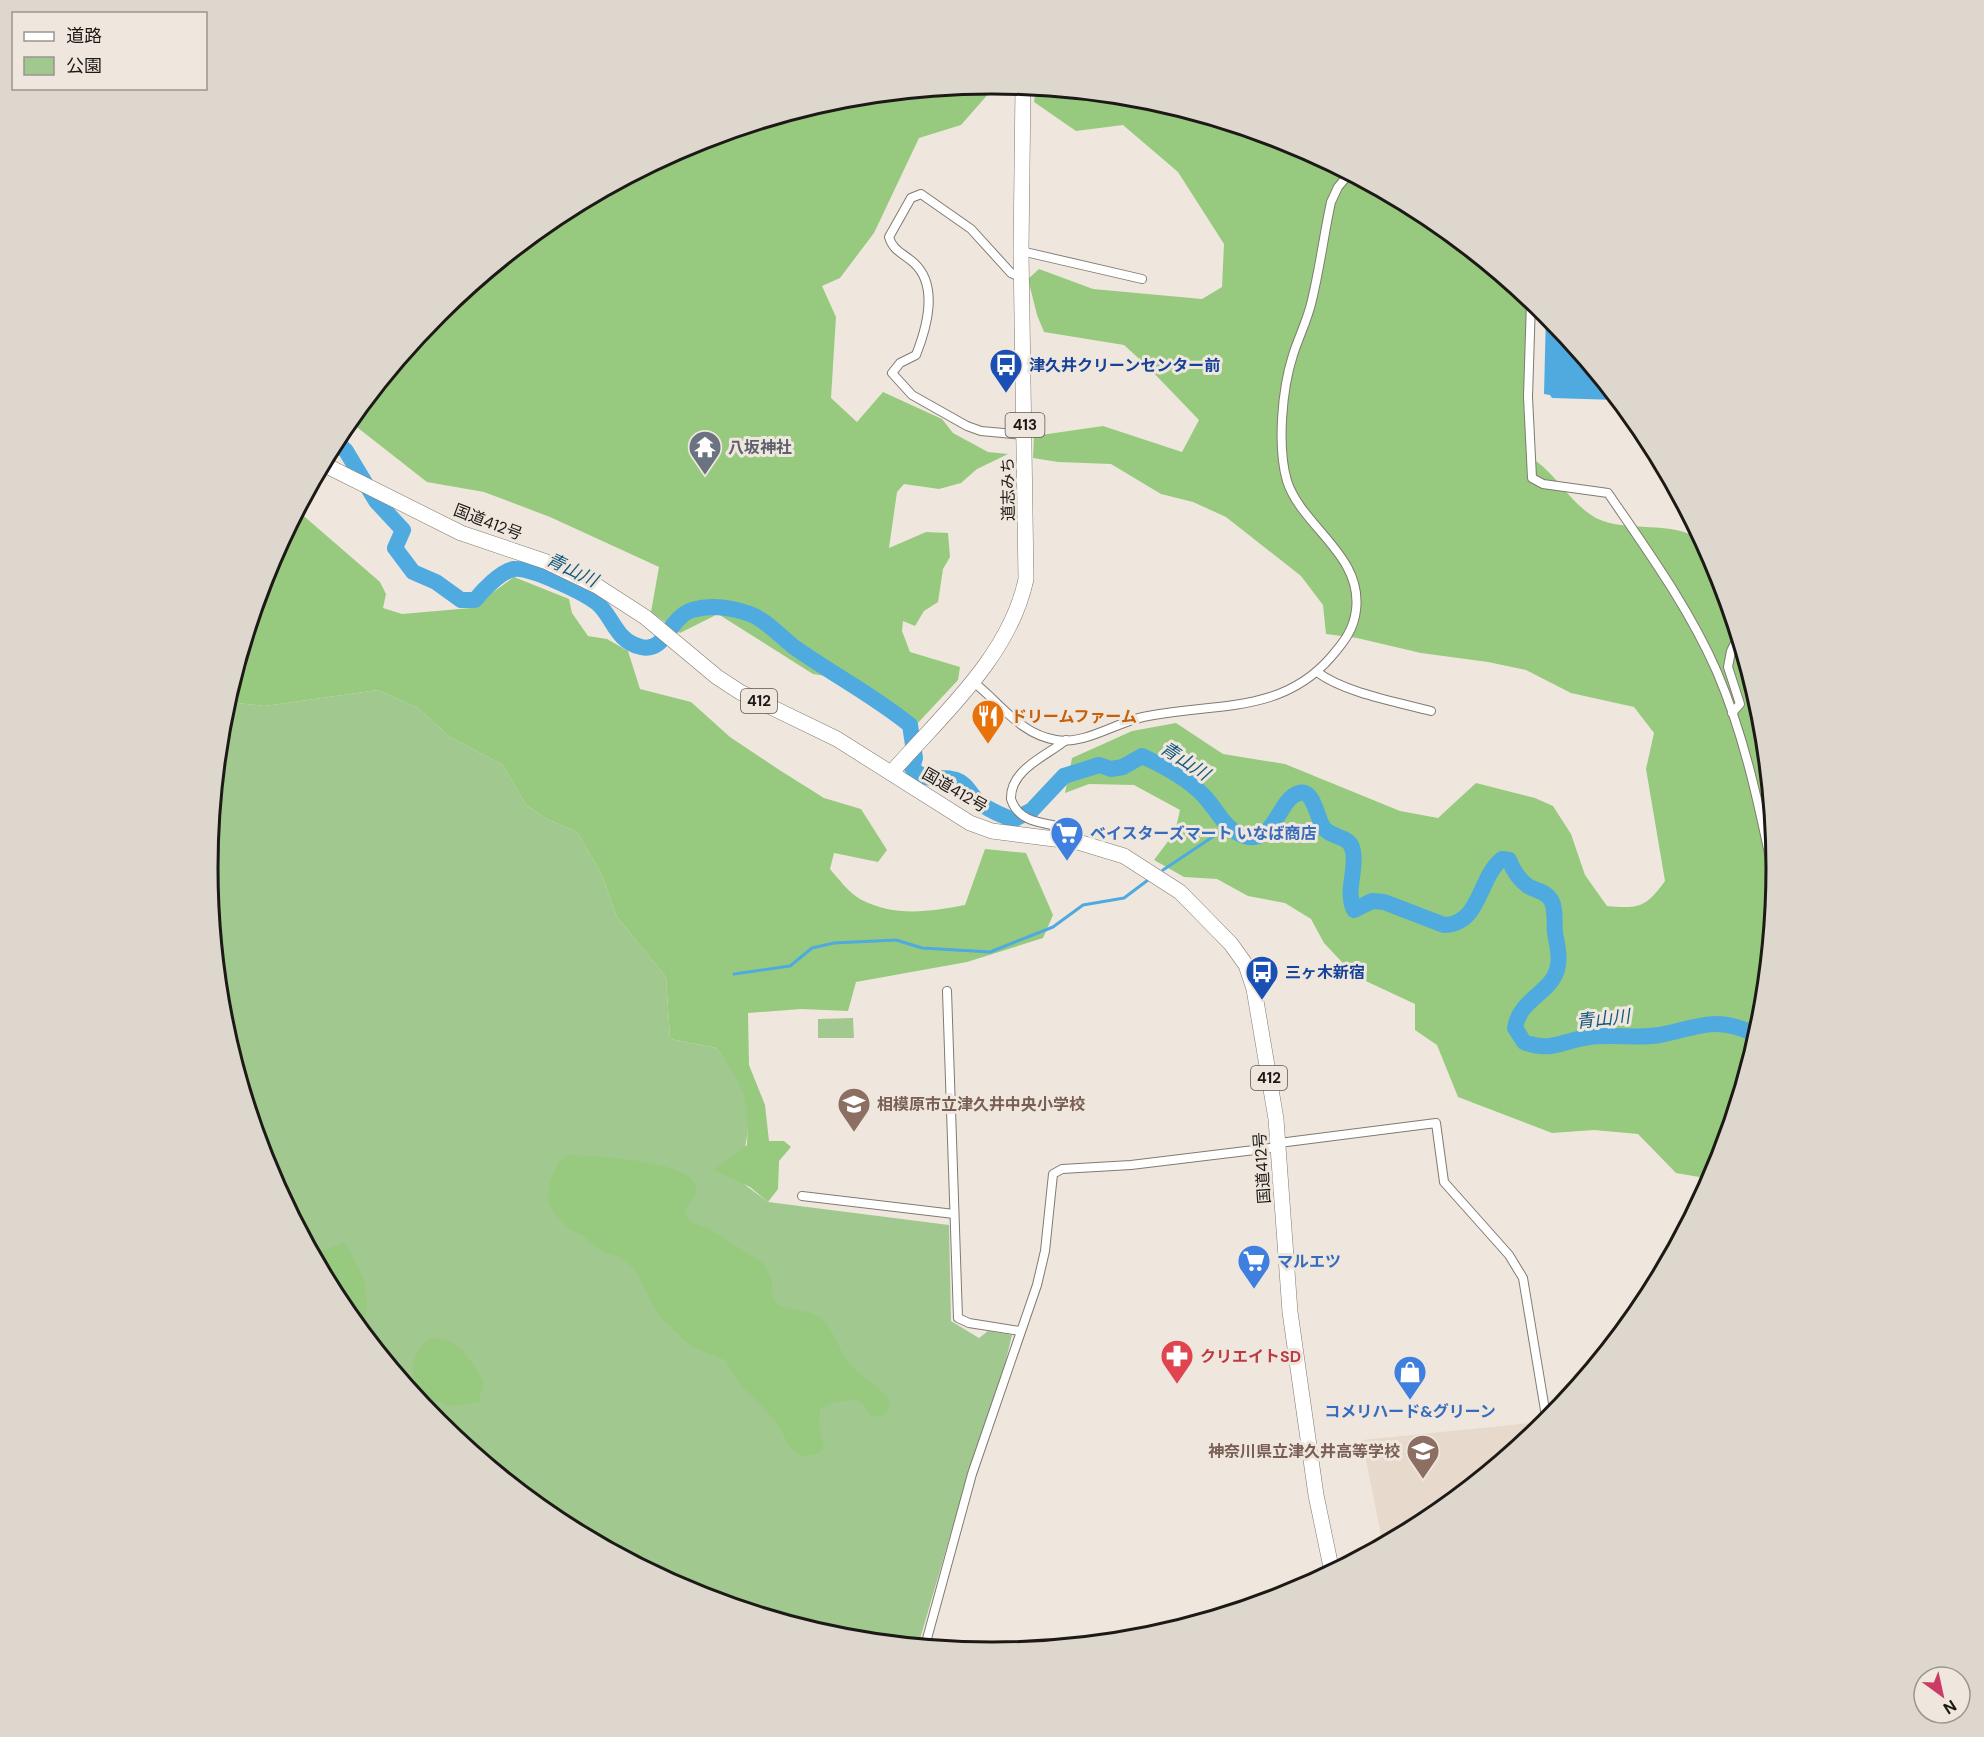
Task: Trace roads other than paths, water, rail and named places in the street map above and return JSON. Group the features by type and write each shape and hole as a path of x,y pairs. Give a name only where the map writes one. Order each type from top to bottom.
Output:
{"highway":[{"name":"道志みち","path":"892,772 971,681 1007,634 1023,593 1027,562 1021,251 1023,95"},
{"name":"国道412号","path":"330,467 460,533 548,562 597,586 659,629 717,677 740,692 837,739 970,823 992,831 1078,842 1124,856 1180,892 1232,944 1246,965 1254,989 1279,1145 1290,1312 1316,1495 1330,1565"}],"street":[{"path":"1078,842 1079,835 1074,831 1038,822 1019,813 1011,799 1017,781 1030,764 1066,740 1140,718 1214,710 1293,689 1317,672 1350,633 1357,608 1355,591 1334,545 1301,506 1287,481 1284,464 1283,410 1293,355 1312,302 1331,202 1344,180"},
{"path":"1022,278 1011,273 970,230 921,194 911,198 889,237 892,247 923,273 930,298 916,355 900,363 892,373 912,395 967,426 981,431 1026,435"},
{"path":"1021,251 1143,279"},
{"path":"1531,313 1528,397 1532,478 1543,484 1608,493 1680,603 1716,670 1754,781 1765,832"},
{"path":"1732,713 1740,704 1728,667 1733,646"},
{"path":"1317,672 1361,691 1431,711"},
{"path":"971,681 1020,725 1042,736 1066,740"},
{"path":"947,991 958,1318 969,1323 1020,1331"},
{"path":"927,1640 972,1474 1037,1286 1053,1174 1062,1169 1131,1165 1436,1123 1444,1182 1509,1255 1523,1278 1545,1410"},
{"path":"802,1196 954,1214"}],"water":[{"path":"1546,328 1608,400 1552,398 1544,394"}],"waterway":[{"name":"青山川","path":"342,448 376,501 403,530 395,548 413,572 436,582 461,600 475,600 504,573 509,570 522,569 556,581 590,598 602,608 625,639 641,647 656,645 677,620 692,610 721,607 750,614 767,624 794,647 882,704 910,725 915,758 912,768 918,773 929,778 956,780 983,805 1013,820 1032,810 1064,776 1099,765 1111,769 1123,767 1142,756 1190,783 1227,825 1245,836 1255,837 1263,834 1270,828 1292,797 1299,793 1308,795 1326,831 1344,839 1351,846 1354,858 1351,888 1354,910 1372,901 1384,902 1444,925 1456,923 1472,909 1494,867 1502,859 1509,860 1521,880 1551,900 1554,907 1558,953 1555,974 1544,989 1523,1009 1518,1018 1515,1028 1524,1042 1550,1046 1590,1037 1660,1035 1708,1024 1730,1025 1748,1032"},
{"path":"1163,870 1229,826"},
{"path":"734,974 790,966 812,948 834,943 896,940 922,948 990,952 1053,927 1083,905 1124,898 1148,880"}],"place":[{"name":"津久井クリーンセンター前","path":"1006,394"},
{"name":"八坂神社","path":"705,476"},
{"name":"ドリームファーム","path":"988,745"},
{"name":"ベイスターズマート いなば商店","path":"1067,862"},
{"name":"三ヶ木新宿","path":"1262,1001"},
{"name":"相模原市立津久井中央小学校","path":"854,1133"},
{"name":"マルエツ","path":"1254,1290"},
{"name":"クリエイトSD","path":"1177,1385"},
{"name":"コメリハード&グリーン","path":"1410,1401"},
{"name":"神奈川県立津久井高等学校","path":"1423,1480"}]}
